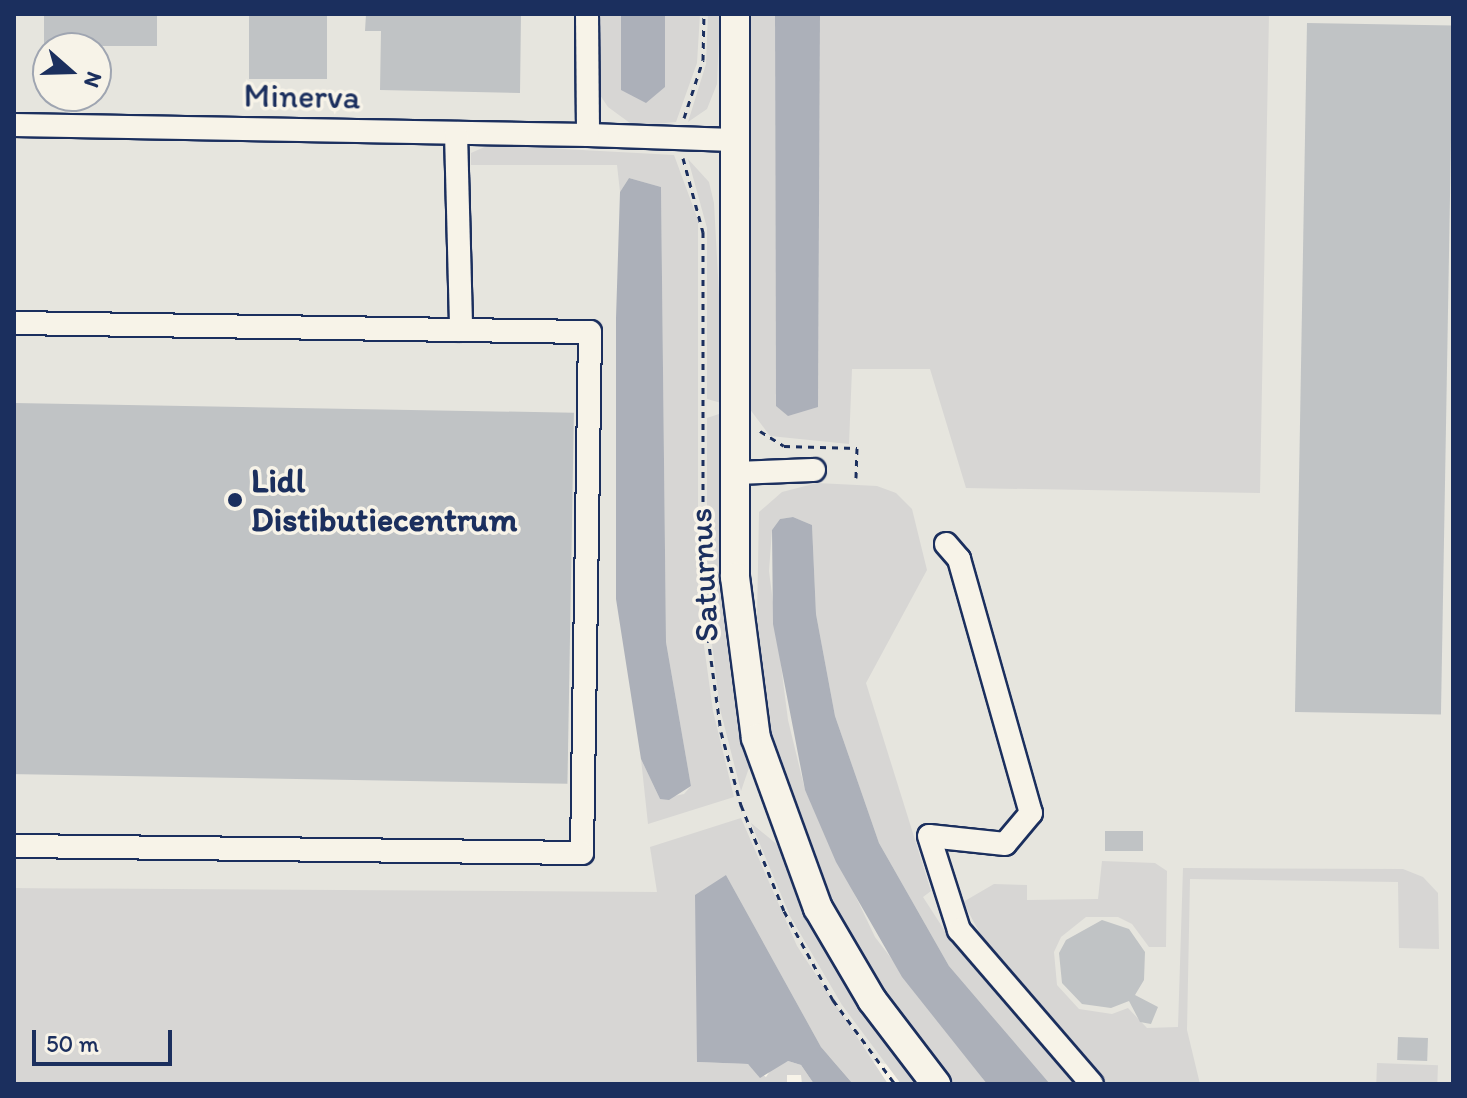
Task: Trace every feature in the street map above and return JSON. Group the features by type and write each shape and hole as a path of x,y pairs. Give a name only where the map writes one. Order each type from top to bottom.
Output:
{"main road":[{"name":"Saturnus","path":"735,14 735,473 744,668 772,793 833,935 936,1084"}],"street":[{"path":"587,14 588,135"},
{"name":"Minerva","path":"14,125 733,140"},
{"path":"456,133 461,330"},
{"path":"14,323 590,332 582,853 14,846"},
{"path":"735,473 814,470"},
{"path":"946,544 959,559 1031,813 1005,844 929,836 959,930 1092,1084"}],"path":[{"path":"683,122 703,60 704,14"},
{"path":"757,423 765,437 784,446 857,448 856,478"}],"shaded area":[{"path":"14,14 1453,14 1453,1084 1027,1084 795,1051 417,892 14,888"},
{"path":"596,14 621,14 621,90 665,87 665,14 700,14 697,63 676,122 634,126 608,107 598,92"},
{"path":"621,14 665,14 665,87 646,103 621,90"},
{"path":"708,14 720,14 717,84 707,109 688,122 706,64"},
{"path":"748,14 775,14 776,406 818,406 820,14 1269,14 1260,493 966,488 930,369 852,369 849,444 770,436 746,404"},
{"path":"775,14 820,14 818,407 788,416 776,406"},
{"path":"489,145 674,155 698,220 698,602 713,711 734,797 648,824 641,759 660,799 684,794 691,786 666,642 661,187 629,178 620,192 617,165 471,165 471,153"},
{"path":"688,159 709,182 714,203 725,404 707,399 707,228"},
{"path":"629,178 661,187 666,642 691,786 669,800 660,799 641,759 616,599 616,318 620,192"},
{"path":"725,412 725,602 751,762 741,791 720,709 707,603 707,418"},
{"path":"817,483 877,486 896,493 912,509 927,570 866,683 931,891 923,897 952,942 1075,1084 1050,1084 949,966 879,843 835,716 816,614 812,525 793,517 780,519 772,530 769,571 788,720 805,790 875,937 987,1084 953,1084 897,1016 839,923 775,768 757,618 759,512 782,492"},
{"path":"793,517 812,525 816,614 835,716 879,843 949,966 1050,1084 987,1084 902,977 836,862 805,790 773,624 772,530 780,519"},
{"path":"741,818 797,946 888,1084 853,1084 821,1047 726,875 697,1062 748,1064 766,1077 774,1065 788,1061 801,1065 814,1084 802,1084 801,1075 787,1075 787,1084 14,1084 14,888 657,892 650,847"},
{"path":"751,823 779,846 805,904 920,1084 901,1084 842,1005 790,916"},
{"path":"1102,861 1155,863 1167,871 1166,947 1149,947 1132,924 1118,917 1086,917 1061,937 1054,952 1057,985 1079,1009 1112,1014 1128,1008 1147,1028 1178,1027 1183,868 1403,869 1423,877 1438,893 1439,949 1399,948 1398,882 1190,879 1187,1030 1200,1084 1105,1084 990,952 963,902 994,884 1027,885 1027,900 1098,899"},
{"path":"726,875 821,1047 853,1084 814,1084 801,1065 788,1061 760,1078 748,1064 697,1062 695,895"},
{"path":"1377,1063 1438,1065 1437,1084 1376,1084"}],"building":[{"path":"44,14 157,14 157,46 112,46 112,32 44,32"},
{"path":"249,14 327,14 327,79 249,79"},
{"path":"366,14 521,14 520,93 380,90 381,31 365,31"},
{"path":"1307,23 1453,26 1441,714 1295,712"},
{"path":"14,403 574,413 567,784 14,774"},
{"path":"1105,831 1143,831 1143,851 1105,851"},
{"path":"1102,920 1129,929 1145,952 1144,980 1135,995 1158,1007 1151,1024 1140,1022 1129,1001 1111,1008 1082,1004 1062,983 1059,953 1066,940"},
{"path":"1398,1037 1428,1038 1427,1061 1397,1060"}],"place":[{"name":"Lidl Distibutiecentrum","path":"235,500"}]}
